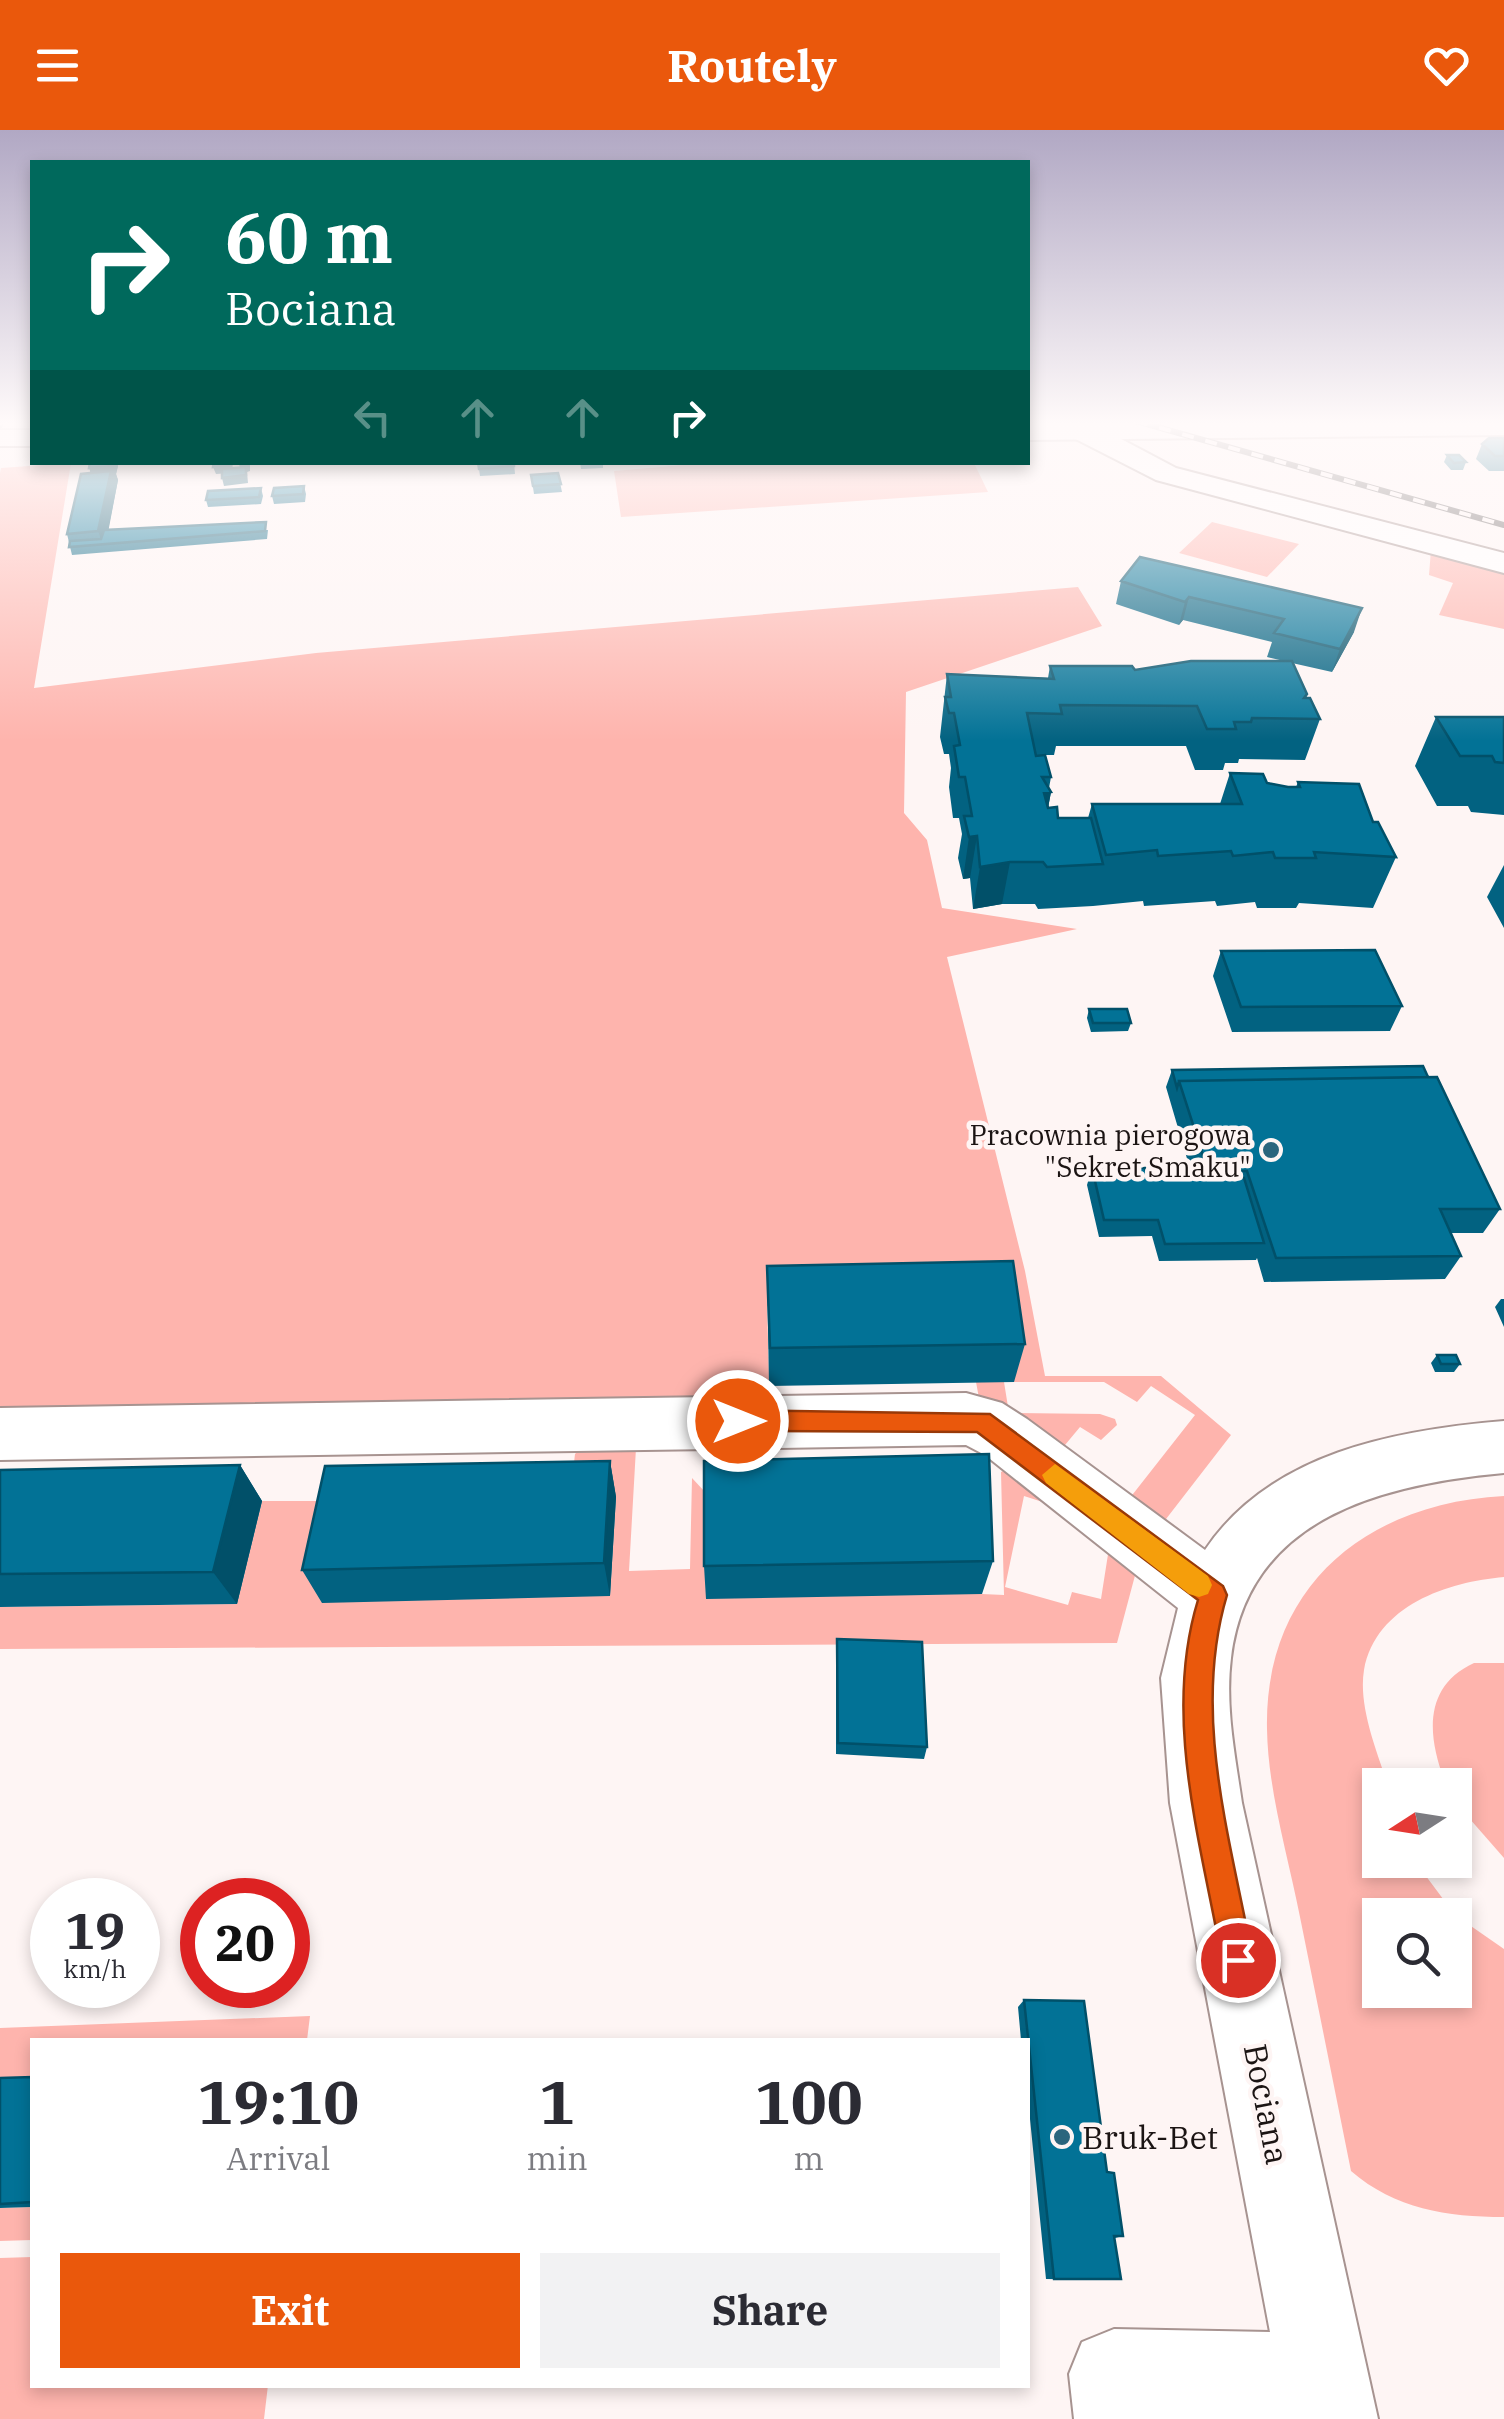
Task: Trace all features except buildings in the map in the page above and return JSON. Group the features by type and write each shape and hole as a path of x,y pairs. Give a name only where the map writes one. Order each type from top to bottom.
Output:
{"street":[{"path":"1370,528 1504,563"},
{"path":"0,1434 966,1419 982,1422 1006,1436 1213,1595"},
{"name":"Bociana","path":"1328,2399 1206,1803 1195,1683 1200,1638 1213,1595 1253,1534 1321,1488 1403,1458 1504,1447"},
{"path":"1120,2419 1114,2374 1328,2399"}],"shaded area":[{"path":"0,528 60,528 34,688 316,653 1078,587 1102,626 906,692 904,813 927,840 942,908 1077,929 947,957 1025,1271 1045,1376 1161,1376 1231,1435 1156,1532 1122,1508 1195,1415 1151,1386 1137,1402 1104,1382 1014,1382 767,1306 770,1407 0,1418"},
{"path":"1206,528 1235,528 1299,544 1267,577 1179,553"},
{"path":"1431,550 1504,570 1504,629 1439,615 1453,583 1429,575"},
{"path":"976,1382 1004,1382 1009,1413 1100,1414 1115,1419 1117,1425 1101,1440 1080,1427 1055,1457 981,1409"},
{"path":"636,1448 629,1571 690,1569 692,1478 705,1492 982,1594 1004,1595 1001,1472 1005,1470 1055,1506 1024,1496 1005,1587 1068,1605 1072,1592 1101,1599 1109,1548 1137,1568 1117,1643 0,1649 0,1607 237,1604 262,1501 343,1501 610,1596 616,1497 570,1497 575,1454 580,1449"},
{"path":"1504,1496 1504,1577 1438,1591 1399,1613 1371,1648 1364,1670 1366,1714 1382,1768 1362,1768 1362,1878 1427,1878 1442,1898 1362,1898 1362,2008 1472,2008 1472,1927 1504,1949 1504,2217 1423,2208 1385,2194 1351,2171 1275,1800 1267,1729 1271,1678 1284,1633 1305,1594 1333,1561 1368,1535 1409,1515 1454,1502"},
{"path":"1474,1663 1504,1663 1504,1858 1472,1821 1472,1768 1440,1768 1438,1762 1434,1713 1446,1684"},
{"path":"310,2016 307,2038 30,2038 30,2085 0,2086 0,2028"},
{"path":"30,2207 30,2240 0,2241 0,2208"},
{"path":"30,2257 30,2388 268,2388 264,2419 0,2419 0,2258"}],"slow traffic":[{"path":"1055,1475 1199,1585"}],"place":[{"name":"Pracownia pierogowa \"Sekret Smaku\"","path":"1271,1150"},
{"name":"Bruk-Bet","path":"1062,2137"}],"route":[{"path":"738,1421 982,1422 1006,1436 1213,1595 1200,1638 1195,1683 1196,1732 1206,1803 1238,1960"}]}
